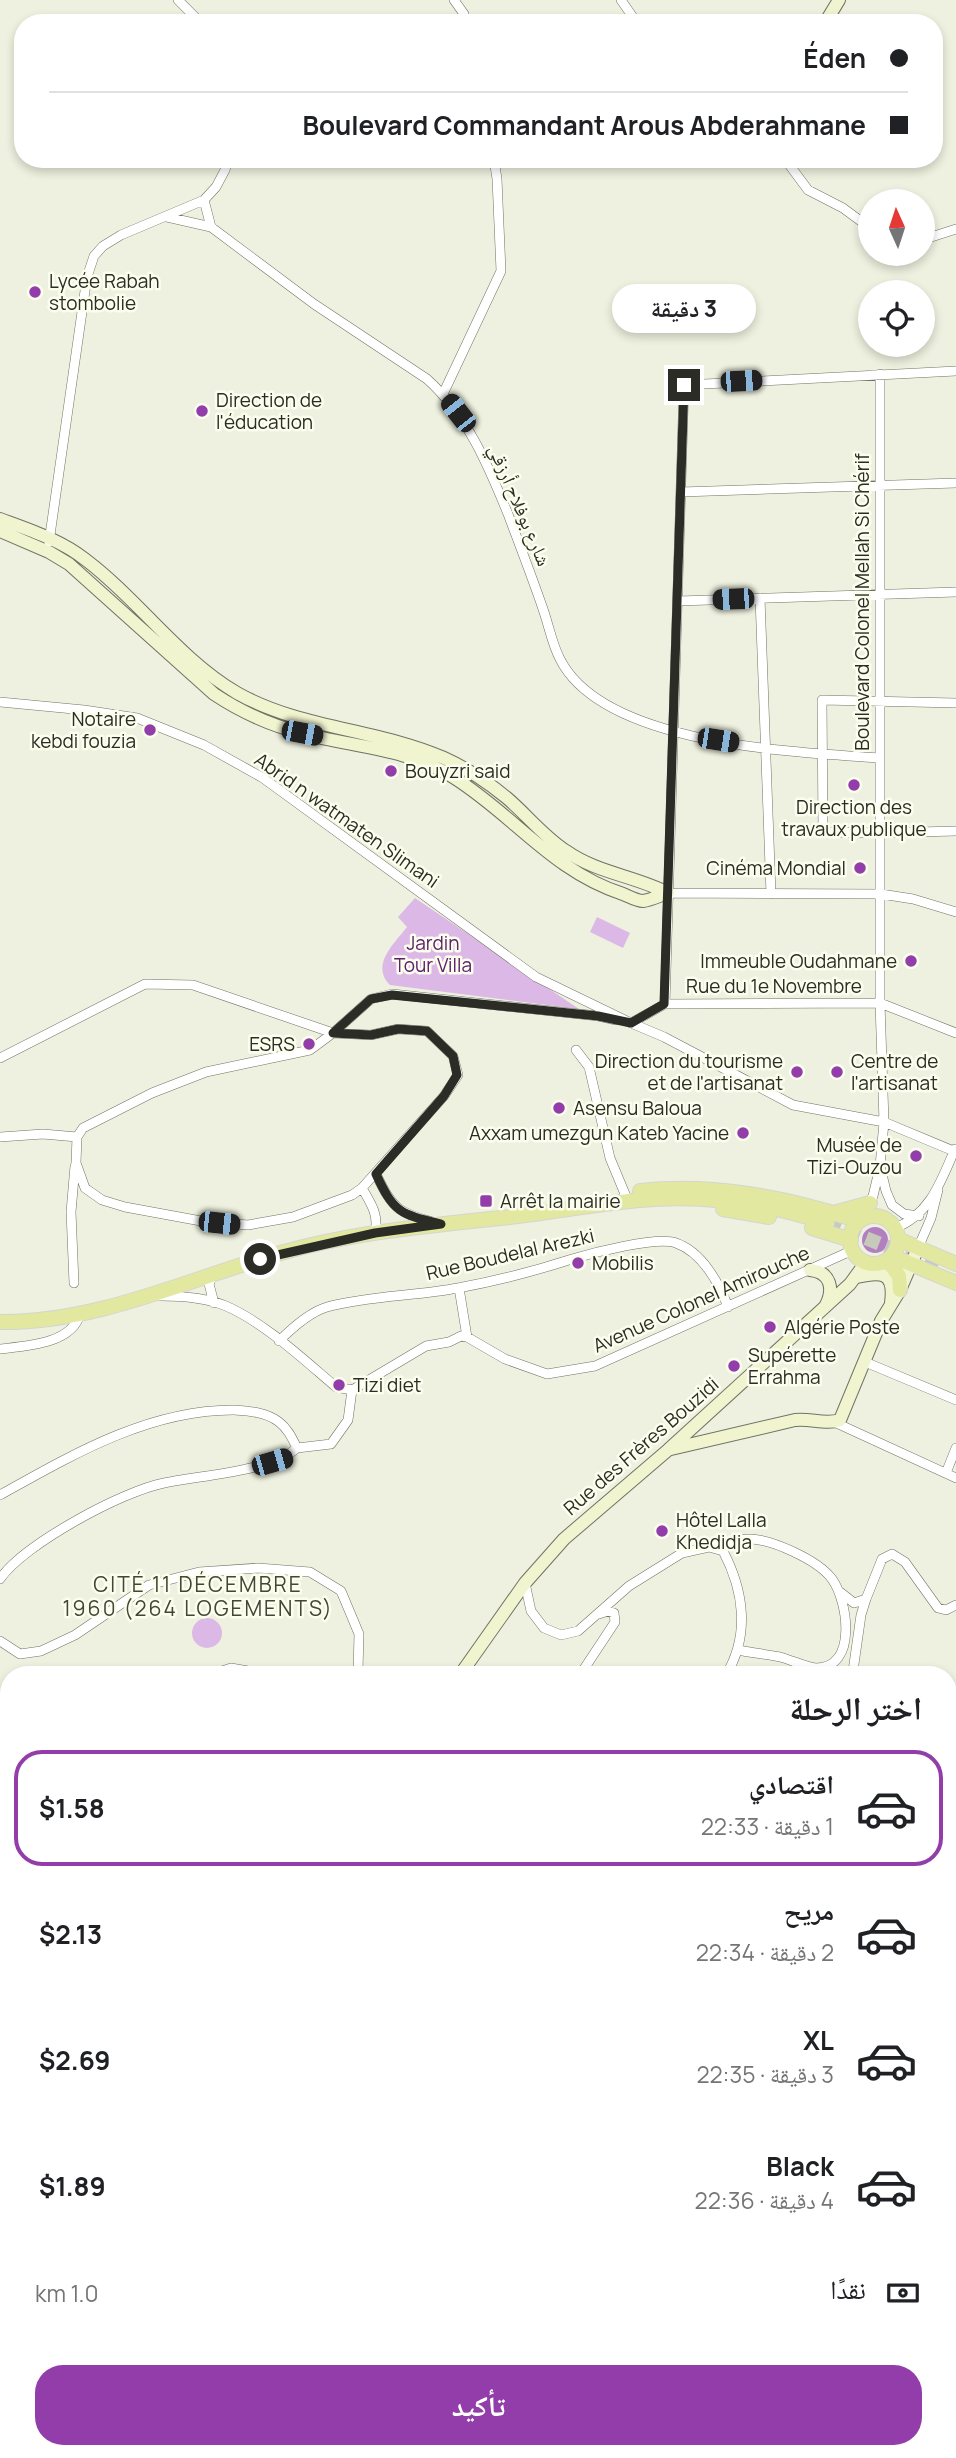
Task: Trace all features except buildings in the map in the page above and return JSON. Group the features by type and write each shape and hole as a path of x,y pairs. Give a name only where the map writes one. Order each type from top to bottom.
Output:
{"main road":[{"path":"0,519 48,545 191,674 231,705 277,726 392,751 424,762 452,776 500,810 536,844 585,879 642,901 668,893"},
{"path":"0,531 87,560 201,667 238,693 282,713 394,741 454,763 507,798 542,834 589,866 649,883 668,893"},
{"path":"611,1203 625,1194 662,1189 703,1188 757,1194 829,1218 870,1203"},
{"path":"0,1322 80,1314 281,1253 375,1233 611,1203 675,1198 719,1199 860,1221"},
{"path":"611,1203 631,1208 673,1206 730,1210 796,1223 852,1245 866,1262 876,1263 889,1258 912,1264 956,1283"},
{"path":"852,1245 854,1228 860,1221 870,1216 880,1217 889,1221 897,1233 918,1248 956,1264"},
{"path":"896,1297 899,1276 889,1258 897,1233"},
{"path":"668,1450 795,1420 834,1422 842,1418 881,1321 896,1297 918,1248"},
{"name":"Rue des Frères Bouzidi","path":"466,1666 525,1583 564,1539 668,1450 825,1307 857,1277 866,1262"},
{"path":"939,1267 956,1274"},
{"path":"810,1270 820,1272 830,1283 831,1292 825,1307"},
{"path":"857,1277 877,1273 886,1276 896,1297"},
{"path":"0,1316 19,1322"},
{"path":"0,1328 19,1322"}],"street":[{"path":"178,0 192,14"},
{"path":"48,545 87,277 94,256 103,246 121,235 204,200 216,187 226,168"},
{"path":"443,394 501,271 495,168"},
{"path":"792,168 808,190 858,219"},
{"path":"204,200 211,227"},
{"name":"شارع بوفلاح أرزقي","path":"165,216 211,227 314,304 426,379 443,394 458,413 490,471 561,660 587,693 608,707 694,736 821,754 879,758"},
{"path":"935,236 956,229"},
{"path":"664,1004 684,385 956,371"},
{"name":"Boulevard Colonel Mellah Si Chérif","path":"860,1221 870,1203 880,1166 884,1122 880,1003 880,374"},
{"path":"681,492 956,482"},
{"path":"678,601 956,592"},
{"path":"760,598 771,894"},
{"path":"956,703 822,700 821,754 823,832 956,831"},
{"name":"Abrid n watmaten Slimani","path":"0,702 84,710 137,719 204,745 263,778 536,977 631,1023"},
{"path":"668,893 881,894 913,899 956,912"},
{"path":"0,1058 145,984 193,985 333,1033 371,1035 398,1029 427,1031 453,1056 457,1075 444,1096 376,1174 352,1195 293,1217 248,1226 201,1221 125,1207 102,1200 85,1188 76,1163"},
{"path":"74,1283 71,1212 77,1138 83,1129 152,1093 205,1072 310,1050 371,999 392,995 598,1016 631,1023 664,1037 793,1105 884,1122 955,1150 939,1185 919,1216 897,1233"},
{"path":"880,1003 956,1033"},
{"name":"Rue du 1e Novembre","path":"631,1023 664,1004 880,1003"},
{"path":"576,1050 589,1067 610,1158 625,1194"},
{"path":"0,1137 43,1134 77,1138"},
{"name":"Boulevard Colonel Mellah Si Chérif","path":"880,1166 892,1205 904,1214 919,1216"},
{"path":"376,1174 388,1199 407,1216 441,1224"},
{"path":"918,1248 934,1211 939,1185"},
{"path":"362,1188 376,1212 375,1233"},
{"name":"Rue Boudelal Arezki","path":"279,1341 324,1307 459,1288 551,1266 597,1251 646,1242 675,1242 704,1262 722,1290 728,1307"},
{"name":"Avenue Colonel Amirouche","path":"467,1337 505,1359 548,1374 595,1366 810,1270 852,1245"},
{"path":"213,1275 209,1283 214,1303"},
{"path":"149,1295 177,1296 225,1306 279,1341 336,1387 352,1390 426,1346 449,1342 461,1336 467,1337 459,1288"},
{"path":"0,1349 40,1342 67,1332 77,1323 80,1314"},
{"path":"865,1362 956,1400"},
{"path":"0,1578 26,1554 68,1526 117,1501 160,1484 257,1466 286,1458 297,1448 331,1444 348,1420 352,1390"},
{"path":"0,1495 76,1454 142,1425 190,1413 244,1410 266,1415 289,1432 297,1448"},
{"path":"834,1422 956,1478"},
{"path":"946,1473 956,1448"},
{"path":"525,1583 531,1611 544,1628 561,1635 578,1631 622,1591 682,1553 744,1539 769,1542 824,1570 840,1592 845,1605 845,1640 842,1650 830,1663 822,1666"},
{"path":"709,1547 723,1551 734,1572 742,1615 738,1650 730,1666"},
{"path":"854,1666 861,1615 882,1559 892,1554 905,1562 938,1608 946,1610 956,1605"},
{"path":"0,1641 20,1654 41,1651 75,1635 149,1585 198,1572 258,1569 310,1572 341,1591 359,1634 358,1666"},
{"path":"840,1592 854,1603 866,1599"},
{"path":"586,1666 615,1622 614,1613 608,1611 598,1615"},
{"path":"738,1650 781,1657 810,1666"}],"green space":[{"name":"Jardin Tour Villa","path":"415,898 579,1009 390,985 384,977 383,962 407,927 398,917"},
{"path":"597,917 630,933 623,948 590,932"},
{"path":"207,1618 213,1619 221,1627 221,1639 213,1647 207,1648 201,1647 193,1639 192,1633 193,1627 201,1619"}],"shaded area":[{"path":"875,1227 884,1231 888,1240 884,1249 875,1253 866,1249 862,1240 866,1231"}],"tunnel":[{"path":"827,1223 939,1267"}],"place":[{"name":"Lycée Rabah stombolie","path":"35,292"},
{"name":"Direction de l'éducation","path":"202,411"},
{"name":"Notaire kebdi fouzia","path":"150,730"},
{"name":"Bouyzri said","path":"391,771"},
{"name":"Direction des travaux publique","path":"854,785"},
{"name":"Cinéma Mondial","path":"860,868"},
{"name":"Immeuble Oudahmane","path":"911,961"},
{"name":"ESRS","path":"309,1044"},
{"name":"Direction du tourisme et de l'artisanat","path":"797,1072"},
{"name":"Centre de l'artisanat","path":"837,1072"},
{"name":"Asensu Baloua","path":"559,1108"},
{"name":"Axxam umezgun Kateb Yacine","path":"743,1133"},
{"name":"Musée de Tizi-Ouzou","path":"916,1156"},
{"name":"Arrêt la mairie","path":"486,1201"},
{"name":"Mobilis","path":"578,1263"},
{"name":"Algérie Poste","path":"770,1327"},
{"name":"Supérette Errahma","path":"734,1366"},
{"name":"Tizi diet","path":"339,1385"},
{"name":"Hôtel Lalla Khedidja","path":"662,1531"}],"district":[{"name":"CITÉ 11 DÉCEMBRE 1960 (264 LOGEMENTS)","path":"198,1596"}],"route":[{"path":"260,1259 375,1233 441,1224 407,1216 388,1199 376,1174 444,1096 457,1075 453,1056 427,1031 398,1029 371,1035 333,1033 371,999 392,995 598,1016 631,1023 664,1004 684,385"}]}
